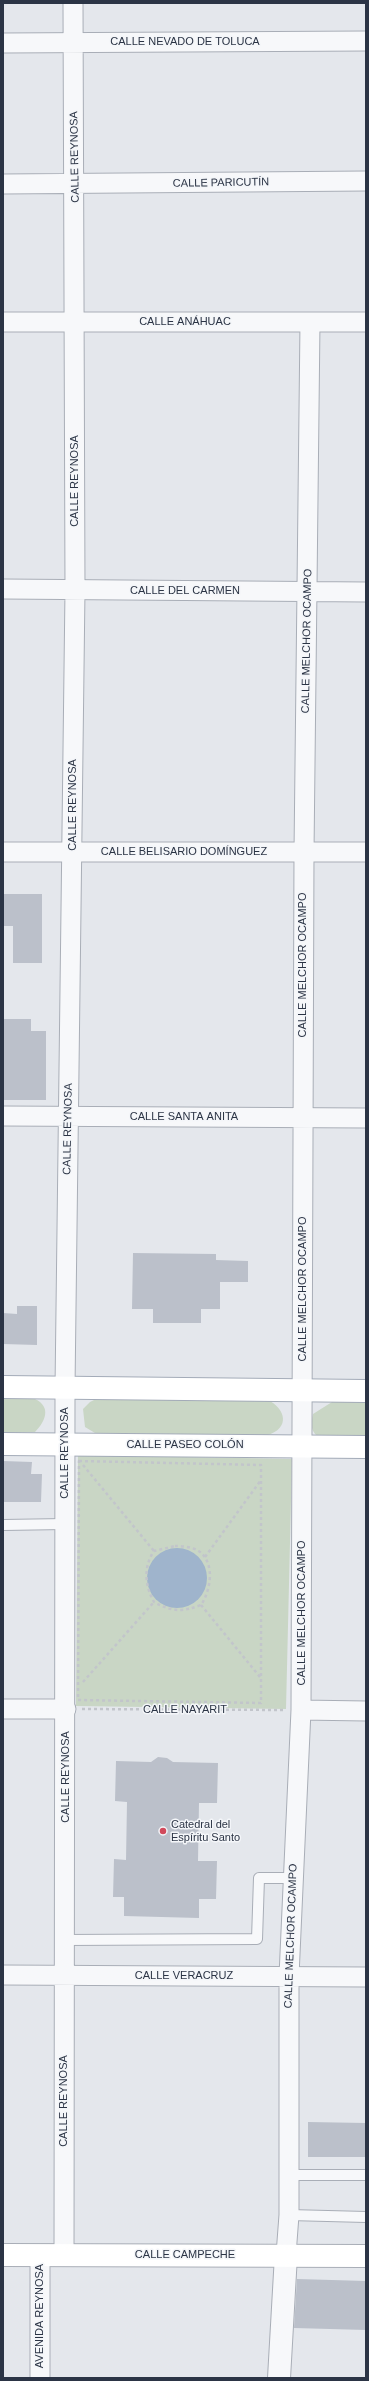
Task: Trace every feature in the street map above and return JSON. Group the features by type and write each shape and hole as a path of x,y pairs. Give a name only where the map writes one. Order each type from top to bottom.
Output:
{"main road":[{"path":"3,1387 366,1391"},
{"name":"CALLE PASEO COLÓN","path":"3,1444 366,1447"},
{"name":"CALLE CAMPECHE","path":"3,2255 366,2256"}],"street":[{"name":"CALLE REYNOSA","path":"64,2254 66,1709 65,1388 73,852 75,590 75,185 73,3"},
{"name":"CALLE NEVADO DE TOLUCA","path":"3,43 366,41"},
{"name":"CALLE PARICUTÍN","path":"3,184 75,185 366,181"},
{"name":"CALLE ANÁHUAC","path":"3,322 366,322"},
{"name":"CALLE MELCHOR OCAMPO","path":"286,2255 289,2215 289,1976 301,1710 302,1446 304,1390 302,1118 310,322"},
{"name":"CALLE DEL CARMEN","path":"3,589 366,592"},
{"name":"CALLE BELISARIO DOMÍNGUEZ","path":"3,852 366,852"},
{"name":"CALLE SANTA ANITA","path":"3,1116 366,1118"},
{"path":"3,1709 66,1709"},
{"path":"301,1710 366,1711"},
{"name":"CALLE VERACRUZ","path":"3,1975 366,1977"},
{"name":"AVENIDA REYNOSA","path":"40,2255 40,2378"},
{"path":"280,2378 286,2255"}],"lane":[{"path":"3,1525 66,1524"},
{"path":"65,1940 257,1939 259,1878 293,1878"},
{"path":"289,2174 366,2175"},
{"path":"289,2215 366,2217"}],"path":[{"path":"79,1461 261,1464 261,1704 78,1700 79,1461"},
{"path":"79,1461 154,1551"},
{"path":"205,1557 261,1480"},
{"path":"175,1546 186,1547 197,1550 205,1557 210,1575 209,1588 201,1605 178,1612 166,1609 154,1602 148,1588 147,1568 149,1559 154,1551 175,1546"},
{"path":"78,1688 154,1602"},
{"path":"201,1605 261,1678"},
{"name":"CALLE NAYARIT","path":"66,1709 301,1710"}],"green space":[{"path":"19,1397 35,1399 40,1402 44,1406 45,1410 42,1424 35,1432 3,1433 3,1398"},
{"path":"98,1398 268,1400 279,1408 283,1418 280,1428 268,1435 95,1433 85,1427 83,1409 90,1402"},
{"path":"332,1402 366,1402 366,1437 317,1436 313,1431 312,1426 313,1414"},
{"path":"78,1455 292,1459 286,1709 76,1706"}],"water":[{"path":"177,1548 194,1553 202,1561 207,1578 202,1595 194,1603 177,1608 160,1603 152,1595 147,1578 152,1561 160,1553"}],"building":[{"path":"3,894 42,894 42,963 13,963 13,926 3,926"},
{"path":"3,1019 31,1019 31,1031 46,1031 46,1100 3,1100"},
{"path":"133,1253 216,1254 216,1260 248,1261 248,1282 220,1282 220,1309 201,1309 201,1323 153,1323 153,1309 132,1309"},
{"path":"17,1306 37,1306 37,1345 3,1344 3,1313 17,1314"},
{"path":"3,1461 32,1462 31,1474 42,1474 41,1502 3,1502"},
{"name":"Catedral del Espíritu Santo","path":"158,1757 167,1758 173,1762 218,1763 217,1803 199,1803 198,1861 217,1861 216,1899 199,1899 199,1918 124,1916 124,1897 113,1897 114,1859 126,1860 127,1802 115,1801 116,1761 151,1762"},
{"path":"308,2122 366,2123 366,2157 308,2157"},
{"path":"297,2279 366,2281 366,2330 294,2328"}],"place":[{"name":"Catedral del Espíritu Santo","path":"163,1831"}]}
